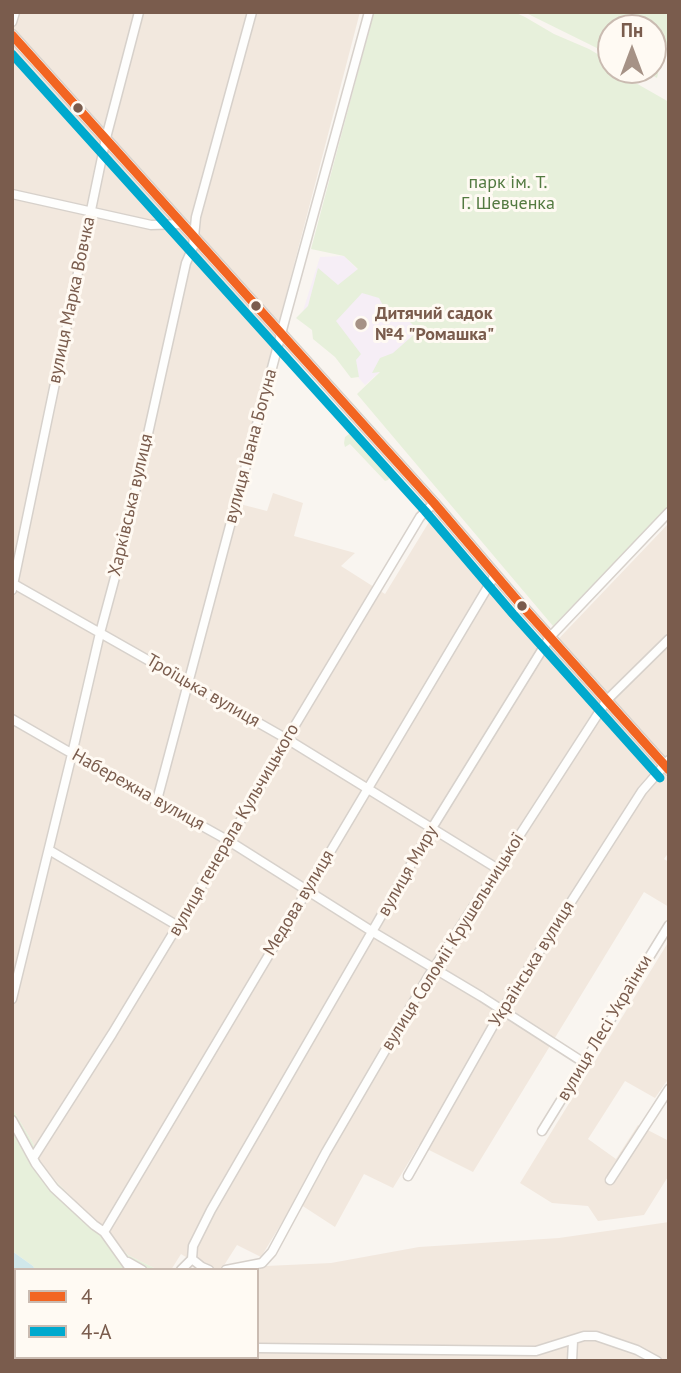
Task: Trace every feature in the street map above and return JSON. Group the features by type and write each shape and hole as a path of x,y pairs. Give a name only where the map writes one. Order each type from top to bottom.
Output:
{"street":[{"path":"12,22 15,12"},
{"name":"вулиця Марка Вовчка","path":"13,585 106,138 139,12"},
{"name":"Харківська вулиця","path":"12,999 121,555 186,263 192,247 196,217 253,12"},
{"name":"вулиця Івана Богуна","path":"157,800 369,12"},
{"path":"12,35 667,765"},
{"path":"12,194 152,225 183,224"},
{"name":"вулиця генерала Кульчицького","path":"33,1158 178,926 420,517 434,503"},
{"name":"вулиця Миру","path":"192,1259 193,1245 211,1210 432,828 550,637 669,512"},
{"name":"Медова вулиця","path":"104,1232 495,575"},
{"name":"Троїцька вулиця","path":"13,585 287,739 498,869"},
{"name":"вулиця Соломії Крушельницької","path":"236,1268 262,1263 272,1252 326,1152 434,967 607,700 669,639"},
{"name":"Набережна вулиця","path":"12,719 229,841 583,1062"},
{"name":"Українська вулиця","path":"408,1176 502,1010 642,791 667,765"},
{"path":"49,850 178,926"},
{"name":"вулиця Лесі Українки","path":"542,1131 669,925"},
{"path":"610,1180 669,1089"},
{"path":"12,1120 33,1158 54,1188 104,1232 129,1268"},
{"path":"122,1259 138,1268"},
{"path":"183,1268 192,1259 204,1268"},
{"path":"259,1348 536,1351 584,1336 596,1336 637,1350 657,1361"},
{"path":"572,1361 573,1340"}],"shaded area":[{"path":"12,12 360,12 232,502 267,511 273,493 303,503 294,536 355,553 341,566 385,594 429,522 546,652 669,523 669,852 664,859 669,862 669,907 644,892 473,1172 419,1145 393,1188 364,1174 335,1227 295,1201 261,1257 237,1245 222,1268 204,1268 181,1254 172,1268 154,1268 128,1255 42,1167 33,1143 12,1108"},
{"name":"Дитячий садок №4 \"Ромашка\"","path":"344,256 422,334 365,385 302,314 320,257"},
{"path":"669,941 669,1078 655,1098 625,1081 588,1139 616,1159 638,1125 669,1141 669,1175 644,1215 598,1221 588,1206 552,1203 520,1183"},
{"path":"669,1222 669,1361 210,1361 259,1359 259,1268 256,1268 331,1263 419,1247 559,1238"}],"green space":[{"name":"парк ім. Т. Г. Шевченка","path":"374,12 514,12 597,54 597,84 638,84 669,102 669,506 553,626 357,394 380,372 372,373 380,358 393,353 418,330 406,318 391,320 379,298 362,293 336,321 361,354 356,360 359,377 351,378 335,357 313,339 312,330 296,318 308,306 318,268 338,285 358,269 344,256 311,249"},
{"path":"524,12 669,12 667,46 667,14 597,14 597,48"},
{"path":"352,432 361,436 390,467 392,474 388,480 385,481 350,444 345,447 345,437"},
{"path":"12,1108 33,1143 42,1167 128,1255 154,1268 34,1268 12,1251"}],"water":[{"path":"12,1251 34,1268 14,1268 14,1359 147,1361 12,1361"}],"transit line":[{"name":"4","path":"12,35 434,503 669,770"},
{"name":"4-А","path":"12,54 425,511 660,778"}],"place":[{"name":"Дитячий садок №4 \"Ромашка\"","path":"361,324"}]}
